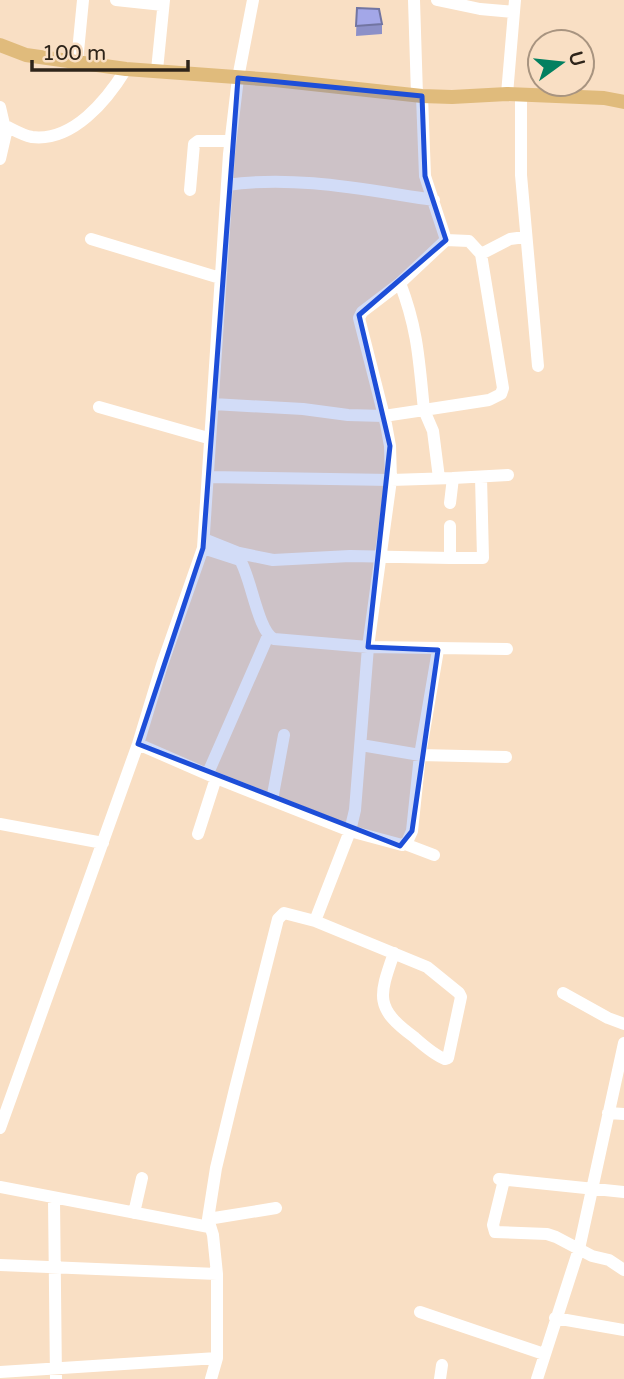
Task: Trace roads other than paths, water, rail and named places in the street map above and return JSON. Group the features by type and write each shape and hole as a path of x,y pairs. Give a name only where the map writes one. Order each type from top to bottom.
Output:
{"main road":[{"path":"0,45 26,54 126,69 157,69 420,96 514,94 592,97 624,102"}],"street":[{"path":"77,62 83,0"},
{"path":"116,0 163,2 157,69"},
{"path":"0,1128 138,744 203,543 230,141 238,78 253,0"},
{"path":"414,0 425,176 446,240"},
{"path":"437,0 480,9 515,6 514,94 520,128 525,237 538,366"},
{"path":"6,126 23,135 52,137 92,112 106,98 126,69"},
{"path":"0,107 6,126 0,159"},
{"path":"190,190 194,144 198,141 230,141"},
{"path":"227,184 276,181 327,185 434,200"},
{"path":"481,254 510,239 525,237"},
{"path":"91,239 220,278"},
{"path":"213,404 384,416 489,400 501,394 502,377 481,254 469,241 446,240 400,283 362,312 359,318 384,416 390,446 391,480 368,647 355,810 351,831 315,921"},
{"path":"400,283 412,314 421,358 424,410 433,431 439,478"},
{"path":"99,407 208,438"},
{"path":"208,477 391,480 508,475"},
{"path":"203,543 273,560 381,556 483,558 481,477"},
{"path":"450,503 453,478"},
{"path":"450,526 450,558"},
{"path":"198,834 212,776 268,636 240,560 203,543"},
{"path":"268,636 283,641 368,647 508,649"},
{"path":"405,844 412,831 420,755 438,650"},
{"path":"272,800 284,735"},
{"path":"138,744 351,831 400,845 405,844 434,855"},
{"path":"361,746 420,755 506,757"},
{"path":"0,824 103,843"},
{"path":"211,1379 217,1359 217,1274 209,1223 229,1115 278,919 281,914 287,913 315,921 394,953 427,967 459,993 461,1002 448,1058 445,1059 400,1028 386,1012 384,982 394,953"},
{"path":"563,993 624,1024"},
{"path":"537,1379 579,1249 624,1043"},
{"path":"608,1113 624,1114"},
{"path":"134,1213 142,1178"},
{"path":"624,1192 501,1180 494,1225 495,1232 547,1234 592,1256 609,1260 624,1270"},
{"path":"0,1187 134,1213 209,1223 276,1208"},
{"path":"54,1199 56,1374"},
{"path":"0,1265 217,1274"},
{"path":"420,1312 544,1354"},
{"path":"555,1318 624,1330"},
{"path":"0,1372 56,1374 217,1359"},
{"path":"440,1379 442,1365"}]}
